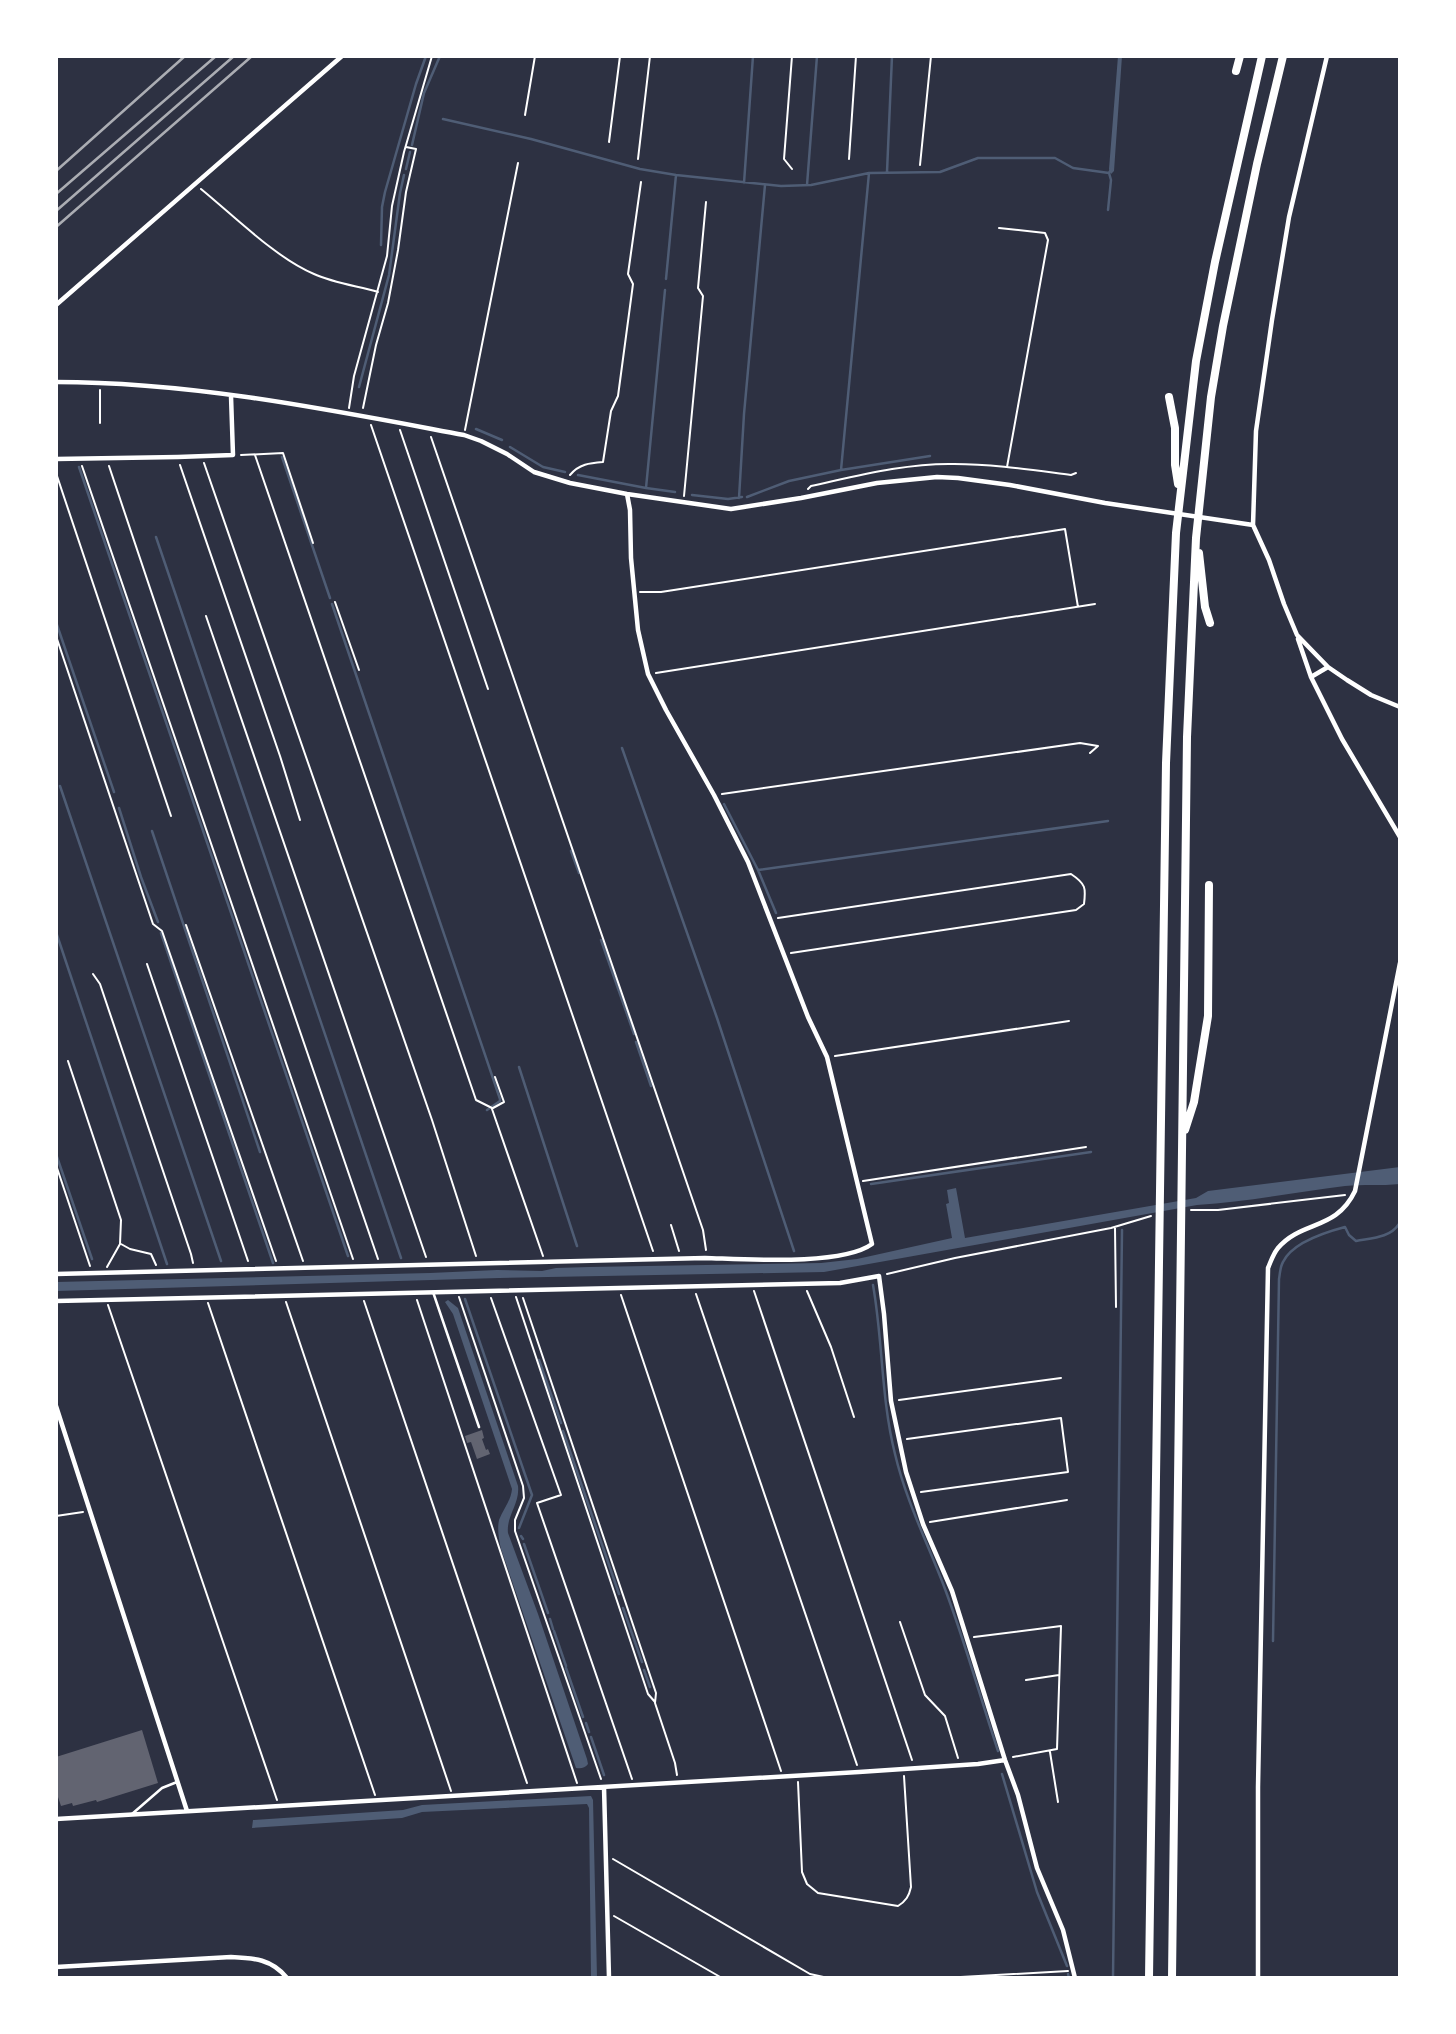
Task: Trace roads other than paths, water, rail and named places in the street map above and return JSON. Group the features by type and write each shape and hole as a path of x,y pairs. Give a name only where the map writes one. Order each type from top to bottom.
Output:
{"highway":[{"path":"1236,71 1240,56"},
{"path":"1149,1978 1166,750 1175,533 1196,361 1215,262 1262,56"},
{"path":"1172,1978 1187,737 1196,538 1211,397 1223,326 1283,56"},
{"path":"1169,397 1175,428 1175,465 1179,497"},
{"path":"1196,538 1205,607 1210,623"},
{"path":"1182,1139 1194,1102 1208,1016 1209,885"}],"street":[{"path":"56,305 342,56"},
{"path":"1327,56 1289,218 1272,320 1256,431 1253,524 1269,560 1311,677 1342,739 1400,838"},
{"path":"56,382 124,383 231,396 428,428 464,435 496,449 534,472 566,481 627,494 731,509 877,483 937,477 1000,483 1105,503 1253,524"},
{"path":"56,459 202,457 233,454 231,396"},
{"path":"56,1274 705,1258 799,1260 862,1250 872,1244 827,1057 808,1017 748,862 648,674 638,630 627,494"},
{"path":"1297,635 1328,667 1371,695 1400,708"},
{"path":"1311,677 1328,667"},
{"path":"1258,1978 1258,1787 1268,1268 1276,1250 1288,1239 1330,1220 1350,1202 1354,1193 1400,963"},
{"path":"56,1301 840,1283 879,1276 891,1401 898,1440 923,1524 951,1591 1018,1795 1037,1868 1063,1930 1075,1978"},
{"path":"56,1406 187,1811"},
{"path":"56,1819 859,1772 1005,1760"},
{"path":"604,1787 609,1978"},
{"path":"56,1966 255,1958 268,1962 287,1978"}],"lane":[{"path":"433,1292 479,1427"},
{"path":"132,1814 162,1788 177,1782"}],"water":[{"path":"1118,56 1122,56 1114,171 1111,174 1109,169"},
{"path":"1400,1167 1400,1184 1345,1186 1197,1205 824,1272 56,1291 56,1282 821,1263 857,1259 952,1238 946,1204 949,1203 947,1190 956,1188 965,1238 1196,1198 1208,1191"},
{"path":"448,1300 458,1308 518,1486 508,1533 587,1759 588,1764 583,1768 576,1768 501,1549 499,1520 512,1489 453,1314 445,1302"},
{"path":"591,1796 597,1978 591,1978 587,1804 422,1812 402,1818 252,1828 253,1820 403,1810 422,1805"}],"waterway":[{"path":"381,245 385,192 426,56"},
{"path":"412,145 424,93 440,56"},
{"path":"744,183 753,56"},
{"path":"807,185 817,56"},
{"path":"887,172 892,56"},
{"path":"443,119 531,139 640,169 781,186 811,185 869,173 940,172 978,158 1055,158 1073,168 1109,173 1112,168"},
{"path":"406,169 410,152"},
{"path":"841,470 869,173"},
{"path":"1108,210 1111,180 1109,173"},
{"path":"359,387 389,275 404,175"},
{"path":"666,279 676,175"},
{"path":"739,498 765,185"},
{"path":"646,488 665,290"},
{"path":"476,429 502,440"},
{"path":"510,447 543,467 565,472"},
{"path":"747,497 789,481 930,456"},
{"path":"282,457 330,598"},
{"path":"79,467 348,1256"},
{"path":"578,475 675,492"},
{"path":"692,495 728,499 742,497"},
{"path":"156,537 401,1258"},
{"path":"332,604 500,1099 487,1110"},
{"path":"56,622 114,792"},
{"path":"622,748 717,1018 794,1251"},
{"path":"60,786 221,1261"},
{"path":"724,804 758,870 776,913"},
{"path":"119,808 158,922"},
{"path":"758,870 1108,821"},
{"path":"152,831 260,1152"},
{"path":"571,851 579,873"},
{"path":"56,932 167,1264"},
{"path":"161,933 273,1263"},
{"path":"601,940 634,1034"},
{"path":"636,1042 651,1086"},
{"path":"519,1067 577,1246"},
{"path":"871,1184 1091,1152"},
{"path":"56,1154 92,1259"},
{"path":"1273,1641 1281,1266 1294,1249 1329,1232 1345,1227 1356,1241 1385,1235 1399,1224"},
{"path":"1113,1978 1122,1230"},
{"path":"873,1285 890,1433 900,1471 952,1609 998,1751"},
{"path":"465,1299 532,1495 519,1528"},
{"path":"539,1360 561,1423"},
{"path":"563,1431 619,1594"},
{"path":"524,1544 548,1613"},
{"path":"623,1608 642,1662"},
{"path":"550,1619 553,1629"},
{"path":"554,1631 566,1666"},
{"path":"566,1668 583,1717"},
{"path":"644,1670 650,1687"},
{"path":"586,1723 589,1732"},
{"path":"591,1737 604,1775"},
{"path":"1002,1774 1037,1892 1067,1966"},
{"path":"1068,1974 1069,1978"}],"railway":[{"path":"56,171 185,56"},
{"path":"56,194 216,56"},
{"path":"56,211 234,56"},
{"path":"56,227 252,56"}]}
